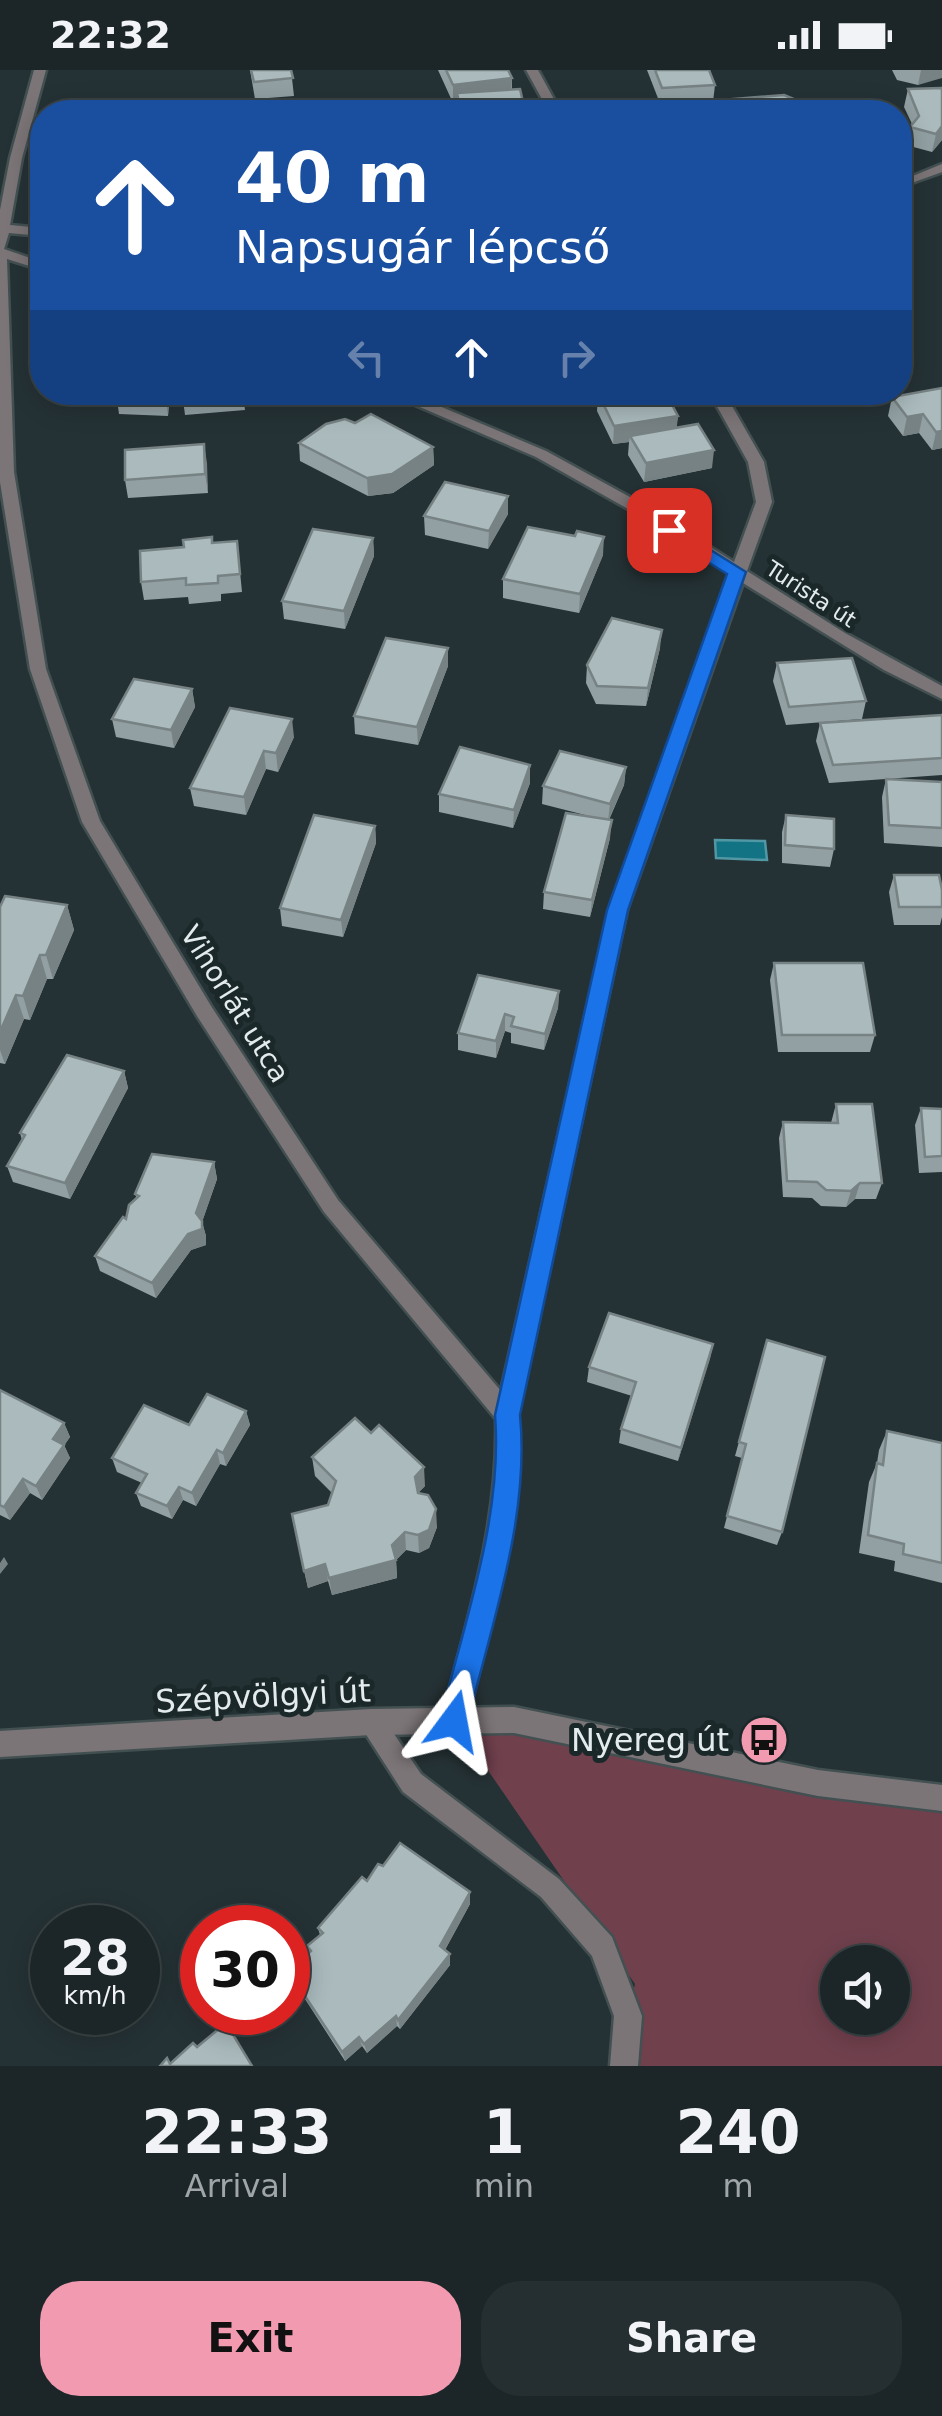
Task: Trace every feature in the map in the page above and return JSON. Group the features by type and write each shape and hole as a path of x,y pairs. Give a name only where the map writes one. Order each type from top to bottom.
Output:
{"street":[{"name":"Vihorlát utca","path":"33,100 40,70"},
{"path":"532,70 548,100"},
{"name":"Vihorlát utca","path":"30,111 1,228 6,472 38,669 91,822 204,1011 331,1206 508,1415"},
{"path":"912,179 942,168"},
{"path":"1,228 30,231"},
{"path":"0,251 30,262"},
{"name":"Turista út","path":"423,405 542,454 737,572 848,645 942,693"},
{"path":"454,1721 499,1536 511,1458 508,1415 618,910 764,502 756,462 723,405"},
{"name":"Szépvölgyi út","path":"0,1744 371,1722 514,1720 818,1783 942,1798"},
{"path":"371,1722 412,1783 550,1888 602,1947 628,2016 624,2066"}],"shaded area":[{"path":"454,1721 942,1798 942,2066 614,2066 635,1984"}],"water":[{"path":"715,840 765,841 767,860 716,858"}],"building":[{"path":"251,70 291,70 293,78 254,82"},
{"path":"446,70 508,70 512,78 453,85"},
{"path":"655,70 709,70 715,85 662,88"},
{"path":"942,88 942,126 936,134 912,128 919,116 908,89"},
{"path":"520,89 523,100 458,100 457,93"},
{"path":"784,95 796,100 732,100"},
{"path":"942,388 942,431 936,432 923,414 907,417 898,405 912,405 912,393"},
{"path":"604,405 672,405 678,416 614,426"},
{"path":"371,414 433,447 392,474 367,478 299,443 326,424 345,419 355,423"},
{"path":"698,424 714,450 646,463 630,436"},
{"path":"204,444 205,474 125,480 125,450"},
{"path":"445,482 508,496 489,531 424,516"},
{"path":"528,527 604,537 580,594 503,579"},
{"path":"313,529 373,538 344,611 282,601"},
{"path":"212,537 212,543 237,541 240,574 218,576 218,583 186,585 186,578 141,582 140,551 184,547 183,540"},
{"path":"612,618 662,630 648,688 597,686 587,665"},
{"path":"386,638 448,648 417,727 354,716"},
{"path":"852,658 866,701 789,707 777,663"},
{"path":"134,679 192,689 171,730 112,719"},
{"path":"230,708 292,719 276,753 264,751 244,797 190,788"},
{"path":"942,715 942,758 833,765 820,723"},
{"path":"460,747 530,765 514,810 439,794"},
{"path":"560,751 626,767 610,804 543,786"},
{"path":"886,779 942,782 942,828 889,825"},
{"path":"566,813 612,820 592,900 544,892"},
{"path":"314,815 375,826 341,920 280,908"},
{"path":"786,815 834,819 834,849 785,845"},
{"path":"894,875 939,875 942,907 899,907"},
{"path":"5,896 67,905 46,955 40,955 23,996 16,995 0,1032 0,907"},
{"path":"774,963 863,963 875,1035 782,1035"},
{"path":"478,975 559,991 545,1034 511,1026 514,1017 505,1014 496,1041 458,1033"},
{"path":"67,1055 124,1071 65,1183 7,1166 25,1135 20,1133"},
{"path":"836,1104 872,1104 882,1183 860,1183 851,1191 826,1190 817,1182 787,1181 783,1122 838,1123"},
{"path":"921,1108 942,1109 942,1156 925,1157"},
{"path":"152,1154 214,1162 196,1213 202,1229 188,1234 152,1283 95,1256 123,1217 126,1219 129,1205 139,1196 135,1194"},
{"path":"609,1313 713,1344 681,1448 621,1429 636,1382 589,1367"},
{"path":"767,1340 825,1357 782,1532 727,1516 746,1444 739,1442"},
{"path":"0,1390 64,1423 53,1439 64,1445 36,1486 23,1479 4,1507 0,1505"},
{"path":"207,1394 246,1411 223,1453 217,1450 192,1493 179,1487 167,1506 136,1493 147,1474 112,1458 144,1405 189,1425"},
{"path":"355,1418 371,1433 379,1425 424,1467 415,1477 418,1493 428,1495 436,1509 429,1530 418,1535 405,1532 392,1545 396,1560 329,1578 325,1564 304,1571 292,1514 328,1505 336,1481 312,1457"},
{"path":"887,1431 942,1443 942,1563 903,1554 904,1544 868,1535 877,1463 883,1465"},
{"path":"400,1843 470,1892 440,1946 450,1954 398,2020 396,2016 364,2044 359,2037 342,2052 310,2004 310,1944 323,1933 318,1928 362,1877 367,1881 378,1864 383,1866"},
{"path":"212,2035 233,2035 252,2066 160,2066 167,2058 170,2064 193,2043 197,2047"}],"place":[{"name":"Nyereg út","path":"764,1740"}],"route":[{"path":"454,1721 499,1536 511,1458 508,1415 618,910 737,572 669,530"}]}
